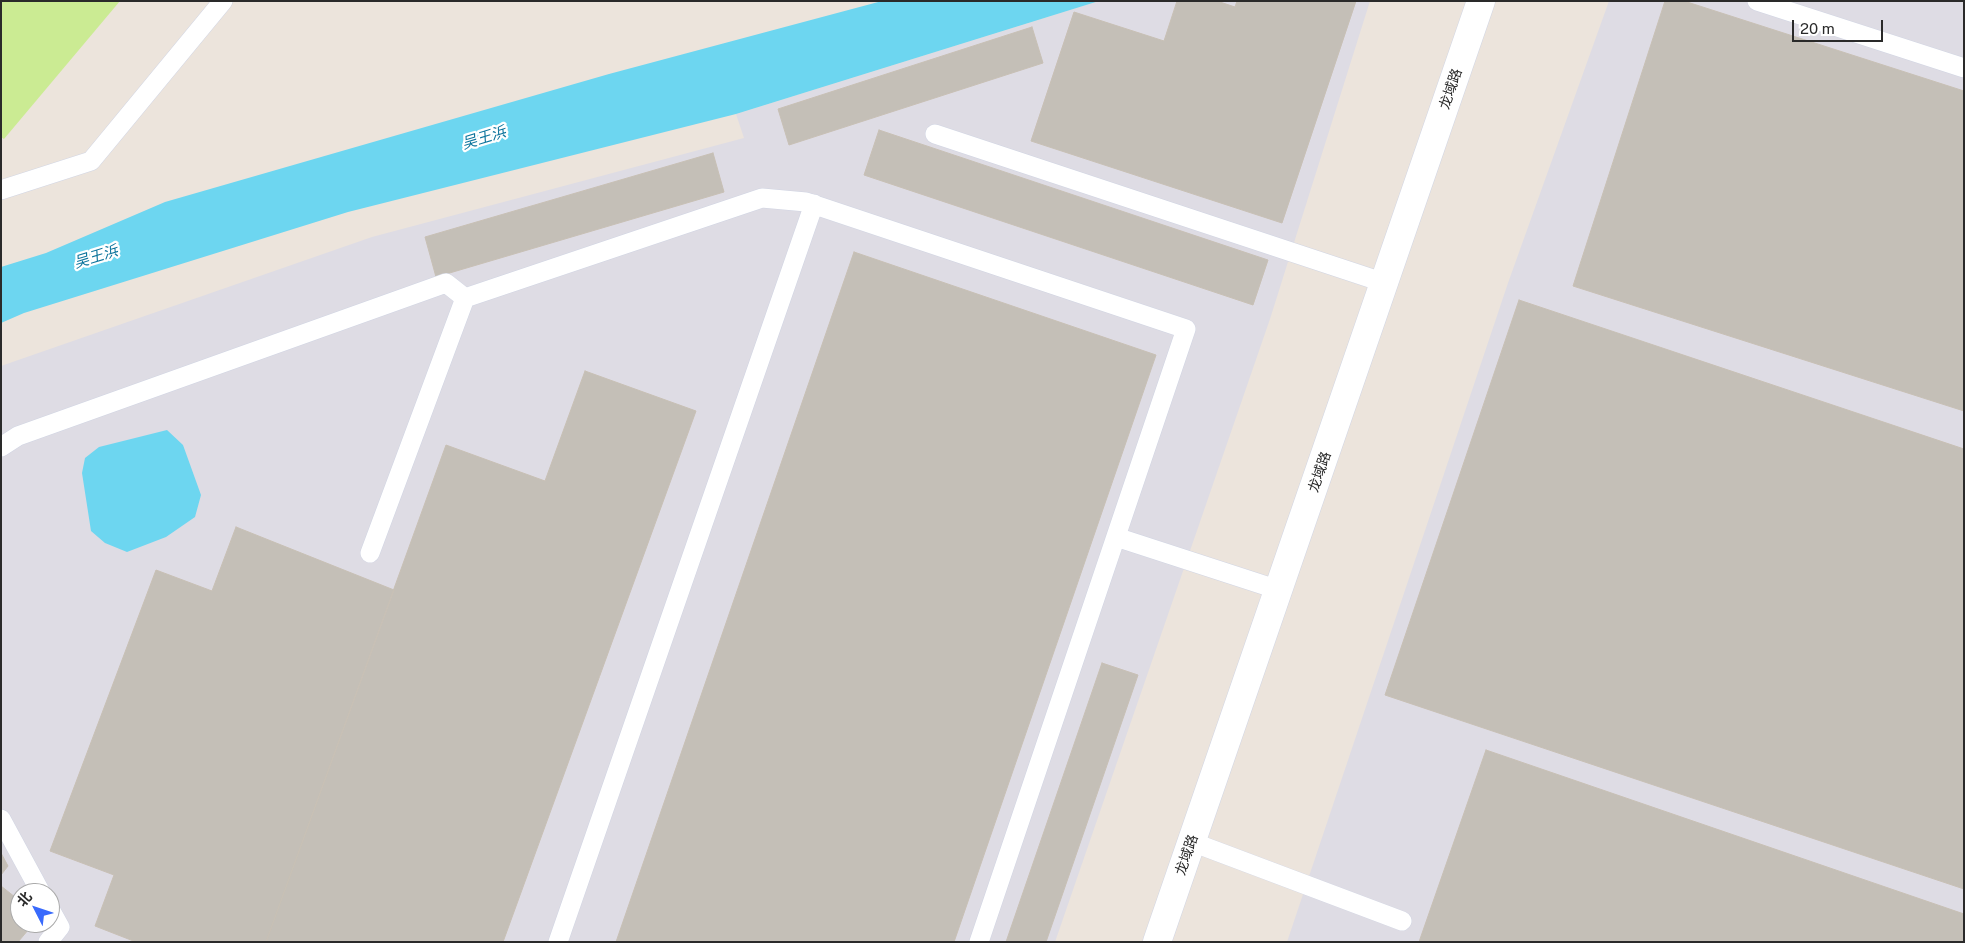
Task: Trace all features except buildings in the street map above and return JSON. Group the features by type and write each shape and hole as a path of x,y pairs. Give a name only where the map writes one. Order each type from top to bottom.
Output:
{"street":[{"name":"龙域路","path":"1157,942 1385,283 1480,1"}],"lane":[{"path":"1,190 90,161 223,1"},
{"path":"1757,1 1964,68"},
{"path":"935,134 1385,283"},
{"path":"465,298 762,198 814,204 1186,329 979,942"},
{"path":"558,942 814,204"},
{"path":"1,447 18,436 446,283 465,298"},
{"path":"370,553 465,298"},
{"path":"1116,537 1279,590"},
{"path":"1,820 36,883"},
{"path":"1192,842 1402,921"}],"shaded area":[{"path":"1099,1 1370,1 1270,319 1055,942 1,942 1,366 372,237 744,138 736,114"},
{"path":"1609,1 1964,1 1964,942 1287,942 1508,283"}],"green space":[{"path":"1,1 120,1 4,139 1,137"}],"water":[{"name":"吴王浜","path":"882,1 1099,1 736,114 348,212 24,313 1,323 1,267 46,253 165,202 609,74"},
{"path":"167,430 183,445 201,495 195,517 166,537 127,552 105,543 91,531 82,473 85,458 99,447"}]}
